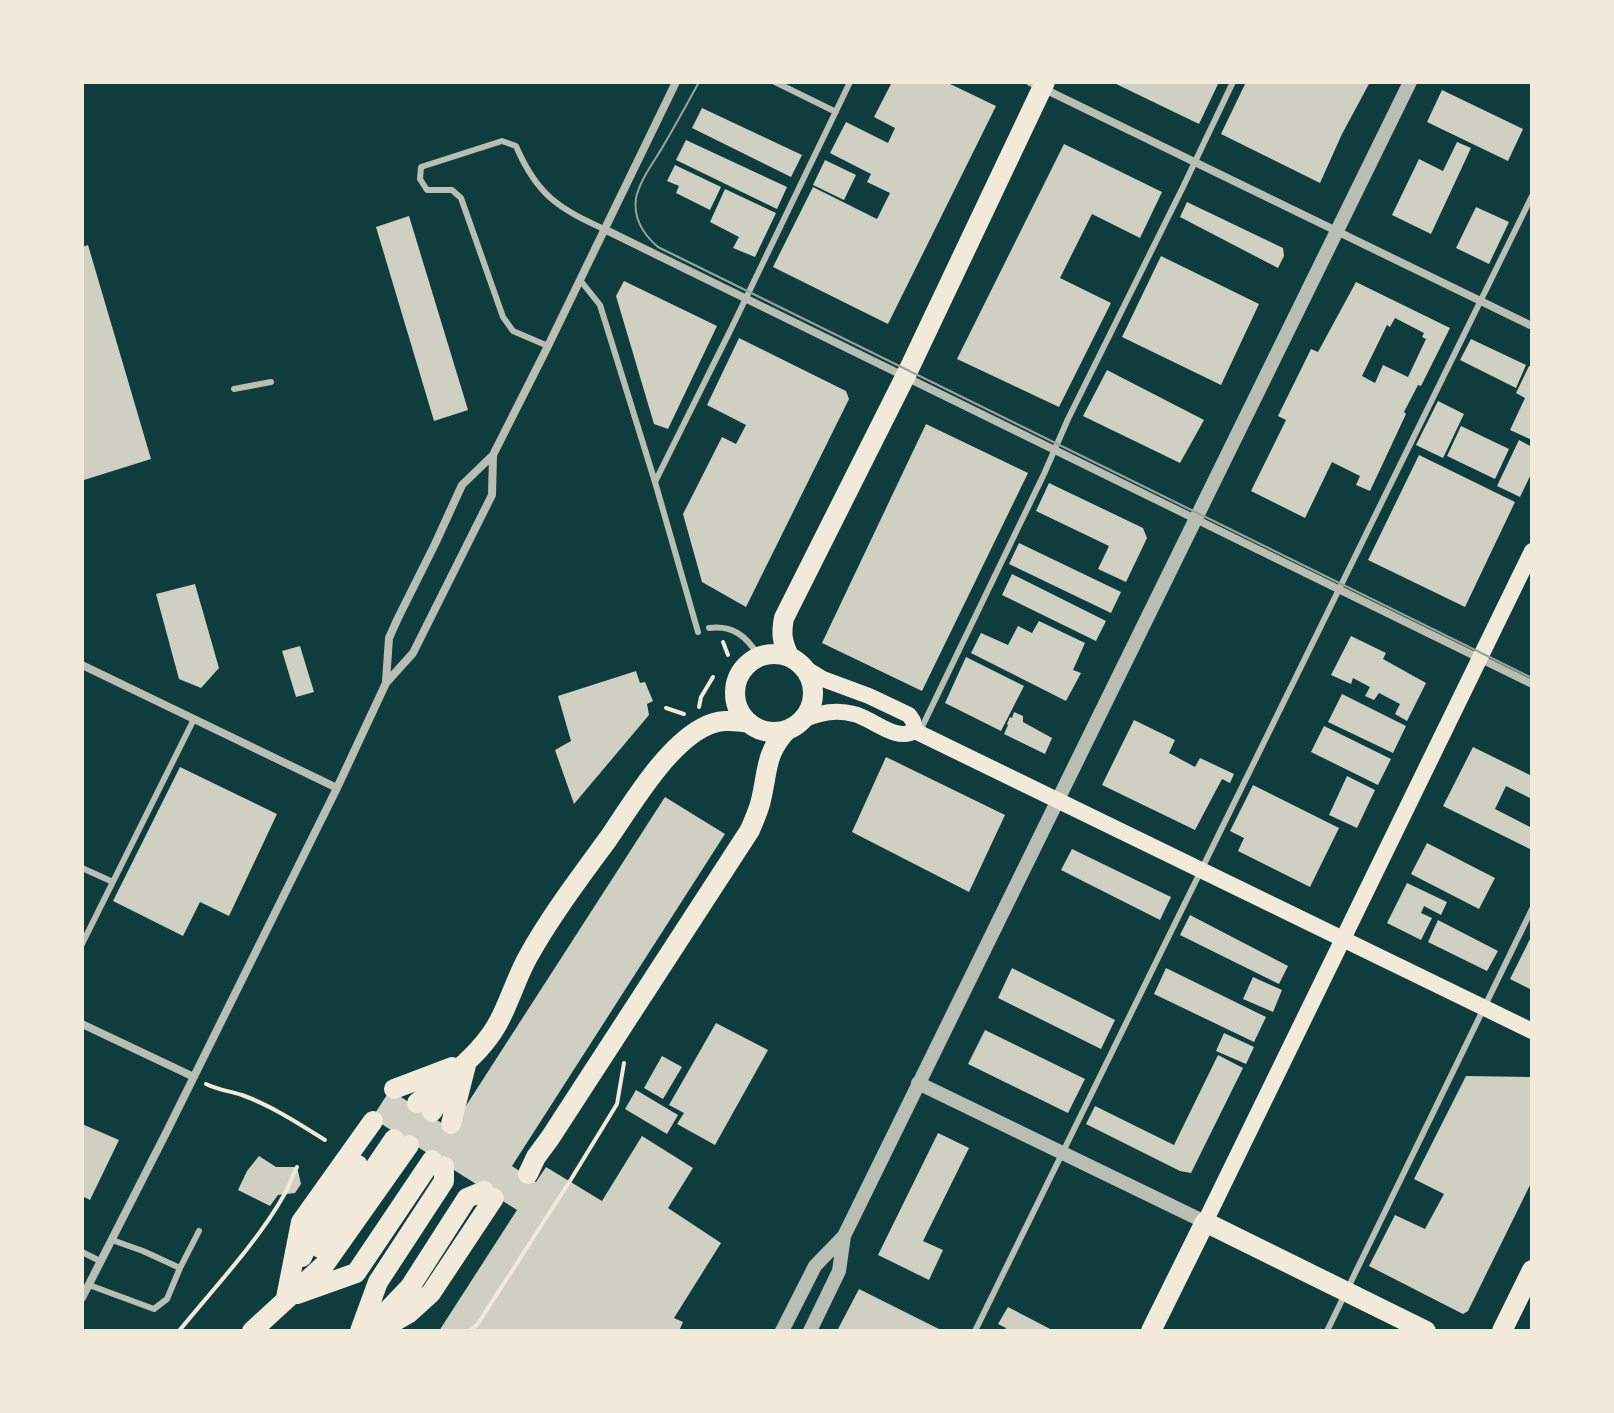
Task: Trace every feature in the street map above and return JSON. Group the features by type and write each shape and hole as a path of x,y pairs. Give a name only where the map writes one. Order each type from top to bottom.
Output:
{"main road":[{"path":"527,1166 550,1138 750,830 761,804 770,755 776,742 810,710 814,692 812,679 782,643 784,618 905,376 1039,84"},
{"path":"1151,1331 1532,551"},
{"path":"749,723 736,704 736,683 741,671 759,656 779,653 823,679 909,715 917,732 1532,1031"},
{"path":"467,1061 424,1107 493,1031 529,954 561,904 656,772 676,749 701,728 730,719 775,732 824,712 843,712 865,718 900,735 917,732"},
{"path":"286,1298 356,1273 408,1145"},
{"path":"286,1298 301,1222 408,1145"},
{"path":"252,1331 325,1264 408,1145"},
{"path":"360,1331 378,1282 444,1181 408,1145"},
{"path":"368,1331 410,1287 467,1198 495,1198"},
{"path":"378,1331 409,1313 431,1293 495,1198"},
{"path":"391,1331 429,1312 448,1289 495,1198"},
{"path":"1205,1222 1426,1331"},
{"path":"1502,1331 1532,1270"}],"street":[{"path":"386,683 389,638 462,485 493,455 676,82"},
{"path":"810,1331 839,1271 844,1236 1410,82"},
{"path":"1039,84 1194,163 1532,326"},
{"path":"604,229 1532,684"},
{"path":"82,1298 337,788 386,683 413,653 492,495 493,455"},
{"path":"82,665 337,788"},
{"path":"82,1024 194,1077"},
{"path":"918,1083 1205,1222"},
{"path":"782,1331 815,1266 844,1236"}],"lane":[{"path":"775,82 836,112"},
{"path":"655,482 850,82"},
{"path":"917,732 1233,82"},
{"path":"548,346 513,331 503,317 461,198 452,190 427,190 420,179 421,167 502,141 516,146 525,168 551,201 568,213 604,229"},
{"path":"975,1331 1532,196"},
{"path":"580,280 600,305 698,632"},
{"path":"234,389 271,382"},
{"path":"709,628 731,629 740,633 759,656"},
{"path":"82,944 194,719"},
{"path":"82,868 113,882"},
{"path":"1327,1331 1532,909"},
{"path":"89,1285 154,1309 167,1299 199,1231"},
{"path":"112,1240 180,1268"},
{"path":"82,1252 100,1261"}],"path":[{"path":"697,719 701,697 713,677"},
{"path":"666,708 686,715"},
{"path":"194,1077 215,1089 242,1095 285,1115 325,1140"},
{"path":"179,1331 257,1236 286,1193 297,1167"},
{"path":"469,1331 477,1325 570,1181"}],"building":[{"path":"892,82 946,82 996,106 888,324 773,267 813,187 877,219 890,193 867,182 871,174 830,153 846,122 888,143 895,128 874,117"},
{"path":"1112,82 1219,82 1199,124"},
{"path":"1246,82 1370,82 1320,183 1221,134"},
{"path":"1442,90 1523,129 1508,161 1427,122"},
{"path":"702,108 802,155 791,177 692,128"},
{"path":"686,140 787,187 777,209 676,160"},
{"path":"1457,142 1471,148 1431,234 1392,215 1419,159 1443,171"},
{"path":"1064,144 1162,192 1140,238 1092,214 1060,278 1111,303 1059,407 957,359"},
{"path":"825,160 856,175 844,200 813,185"},
{"path":"675,165 721,187 710,210 676,193 679,186 667,181"},
{"path":"725,189 776,213 755,257 733,248 739,237 710,222"},
{"path":"1187,202 1283,248 1284,256 1278,268 1180,217"},
{"path":"1476,207 1509,222 1489,264 1456,248"},
{"path":"409,216 468,410 434,421 376,227"},
{"path":"88,245 151,459 84,480 82,247"},
{"path":"1161,256 1259,304 1221,385 1122,337"},
{"path":"624,281 717,326 668,429 654,424 616,296"},
{"path":"1356,282 1450,328 1421,386 1418,385 1404,412 1406,414 1370,491 1356,485 1360,476 1332,462 1305,518 1251,491 1286,420 1278,416 1311,349 1318,352","holes":["1395,318 1424,333 1422,337 1426,339 1408,377 1383,365 1375,383 1362,376 1387,325 1390,327"]},
{"path":"739,338 846,391 849,399 746,607 702,582 683,514 722,437 736,444 746,425 707,405"},
{"path":"1471,339 1526,365 1516,388 1460,360"},
{"path":"1529,366 1532,367 1532,440 1510,430 1525,398 1516,393"},
{"path":"1107,370 1204,420 1180,463 1083,416"},
{"path":"1438,401 1464,414 1443,458 1416,445"},
{"path":"926,424 1028,473 922,691 822,643"},
{"path":"1461,426 1509,449 1495,479 1447,456"},
{"path":"1519,440 1532,447 1532,472 1520,497 1497,486"},
{"path":"1419,455 1515,502 1465,607 1368,560"},
{"path":"1049,483 1143,528 1147,538 1126,582 1098,569 1109,546 1036,511"},
{"path":"1019,543 1121,592 1111,613 1009,564"},
{"path":"1012,574 1106,621 1096,641 1002,595"},
{"path":"195,584 219,668 201,688 179,679 156,594"},
{"path":"1039,621 1085,643 1073,670 1081,673 1066,701 971,653 981,633 1008,645 1018,626 1032,633"},
{"path":"1351,636 1386,653 1383,659 1426,683 1407,721 1395,714 1400,704 1379,693 1374,700 1365,696 1370,687 1353,678 1351,684 1331,675"},
{"path":"300,646 314,692 296,697 282,651"},
{"path":"966,657 1024,686 1001,731 945,703"},
{"path":"636,671 640,683 645,682 653,701 647,704 649,715 574,804 555,750 571,741 558,696"},
{"path":"1342,694 1406,726 1393,753 1328,722"},
{"path":"1014,712 1023,716 1023,722 1052,738 1045,754 1004,734"},
{"path":"1134,720 1175,740 1169,753 1195,767 1200,758 1234,774 1230,783 1222,779 1195,830 1102,785"},
{"path":"1324,726 1391,759 1378,785 1311,752"},
{"path":"1473,747 1532,776 1532,799 1506,786 1495,809 1532,828 1532,850 1443,806"},
{"path":"886,757 1005,815 969,892 852,832"},
{"path":"180,767 277,814 229,916 200,902 183,936 113,901"},
{"path":"1347,776 1375,790 1357,828 1329,815"},
{"path":"1253,785 1339,828 1310,887 1238,851 1244,838 1230,831"},
{"path":"665,797 725,834 512,1166 536,1182 546,1167 602,1201 642,1136 693,1168 668,1208 721,1243 674,1318 683,1322 679,1331 439,1331 517,1210 372,1118 390,1090 451,1129"},
{"path":"1427,843 1495,878 1479,909 1411,874"},
{"path":"1072,849 1171,897 1160,920 1061,870"},
{"path":"1407,883 1447,902 1441,915 1424,906 1421,913 1432,918 1421,940 1387,923"},
{"path":"1190,915 1288,966 1279,984 1180,935"},
{"path":"1438,920 1498,951 1487,971 1428,942"},
{"path":"1532,935 1532,990 1510,979"},
{"path":"1012,968 1115,1020 1101,1049 998,998"},
{"path":"1166,968 1266,1017 1254,1042 1154,994"},
{"path":"1253,977 1282,990 1273,1012 1243,999"},
{"path":"716,1023 768,1050 715,1145 677,1124 684,1113 669,1105"},
{"path":"985,1030 1085,1079 1068,1113 968,1064"},
{"path":"1224,1033 1254,1047 1246,1064 1216,1051"},
{"path":"1218,1055 1243,1068 1191,1173 1180,1171 1086,1124 1095,1106 1174,1145"},
{"path":"662,1056 682,1067 663,1099 644,1088"},
{"path":"1466,1076 1532,1077 1532,1181 1468,1311 1463,1314 1369,1266 1395,1215 1425,1229 1444,1194 1414,1179"},
{"path":"636,1090 678,1115 667,1134 625,1109"},
{"path":"82,1124 119,1140 90,1200 82,1196"},
{"path":"938,1133 969,1148 923,1241 943,1250 929,1280 878,1255"},
{"path":"259,1156 276,1167 297,1167 301,1184 295,1193 278,1195 270,1206 238,1190"},
{"path":"859,1289 943,1331 837,1331"},
{"path":"1008,1307 1054,1331 1004,1331 1006,1328 998,1324"}],"tram line":[{"path":"699,82 644,178 636,198 636,212 641,226 658,247 1532,678"}]}
